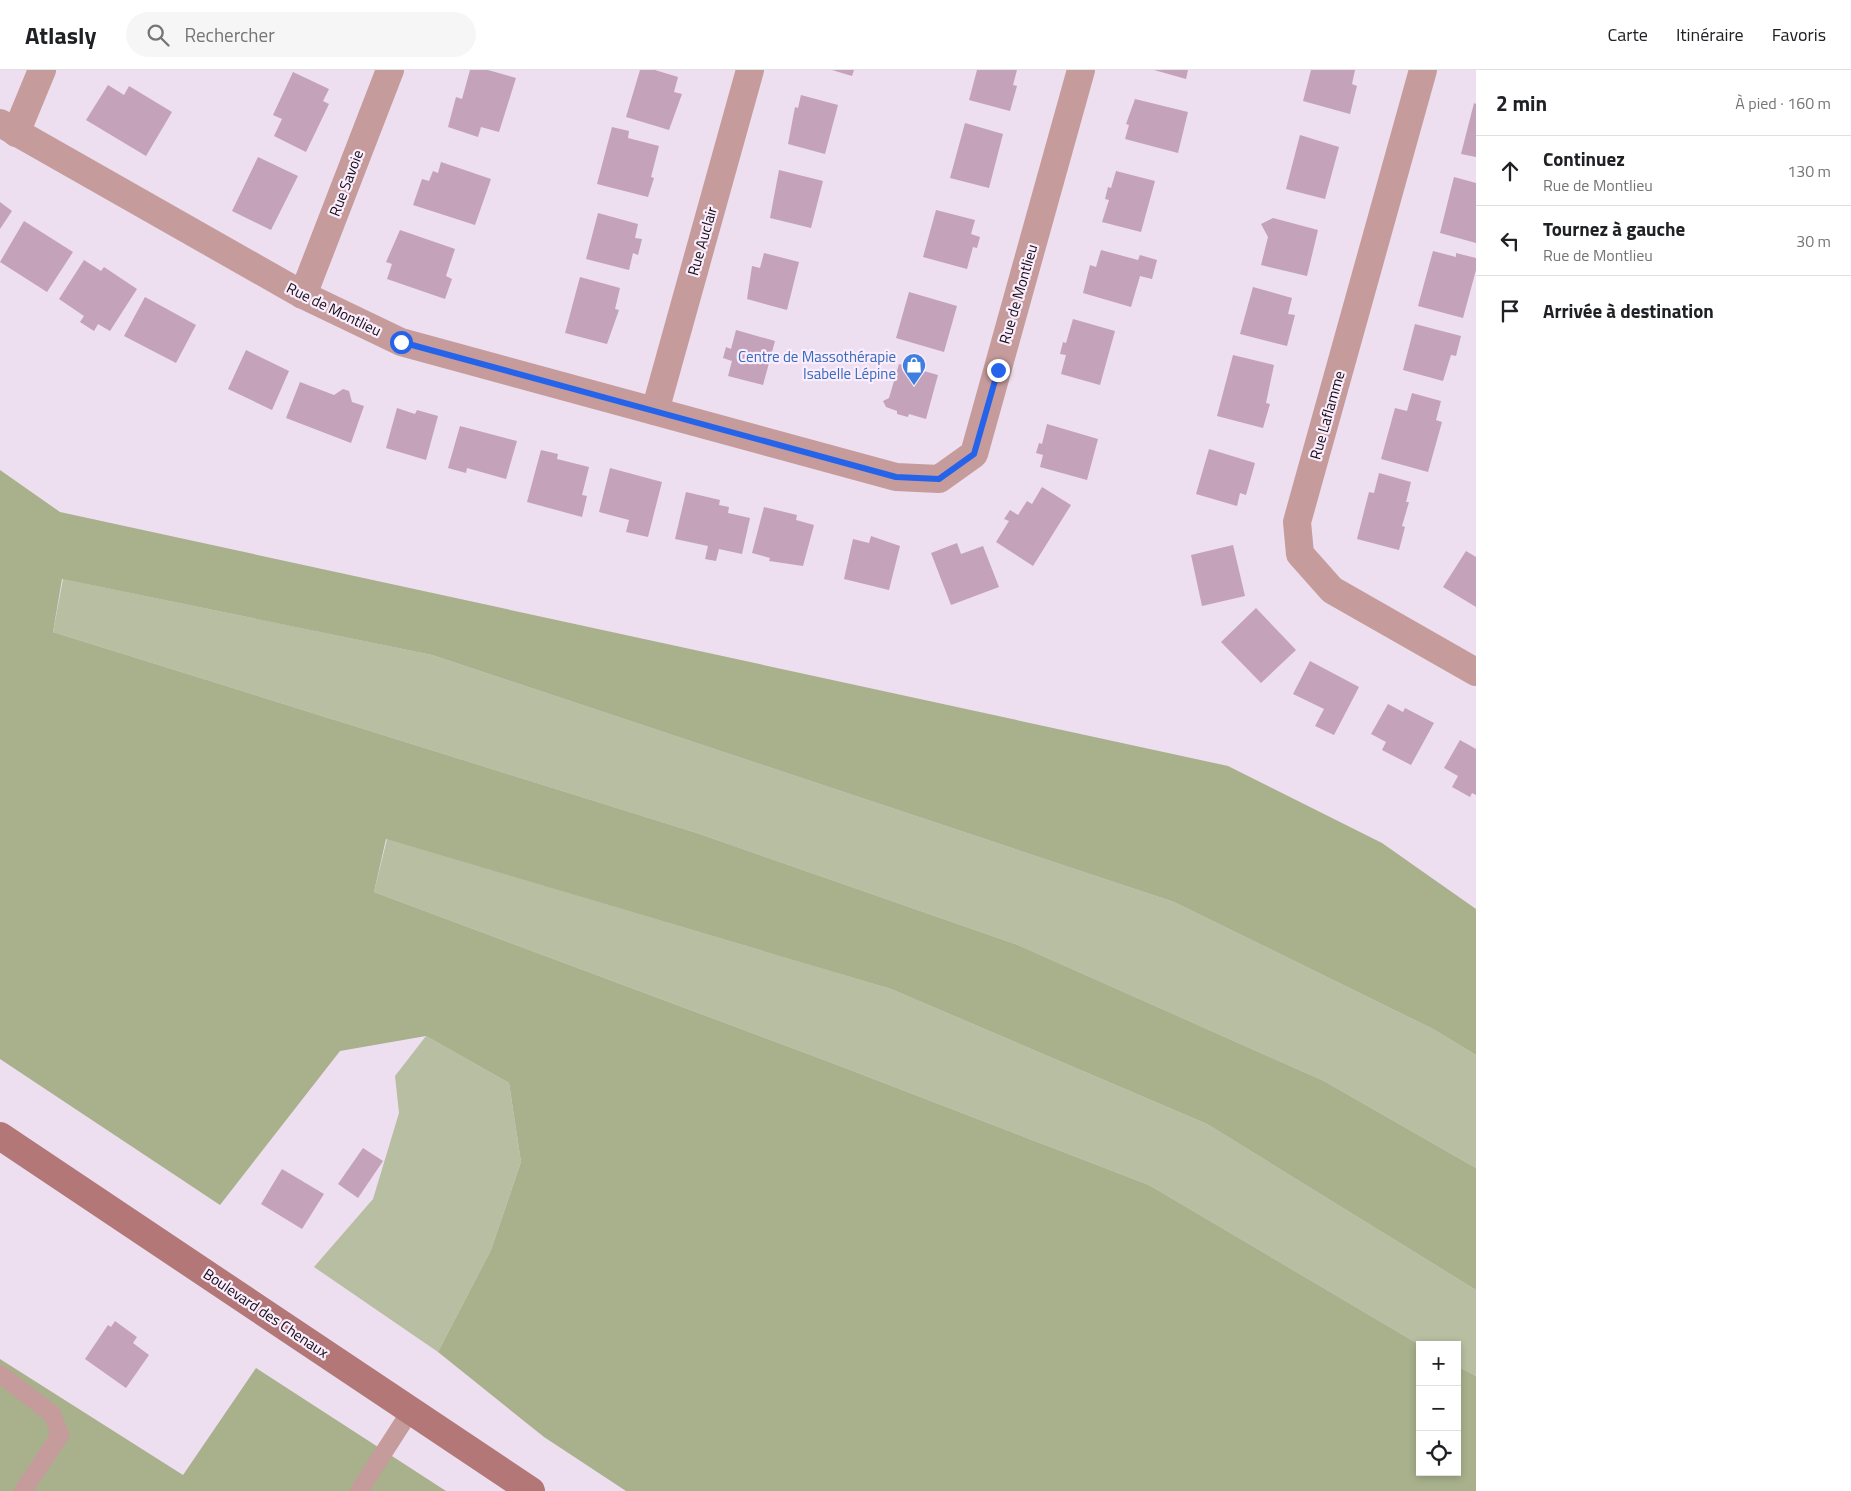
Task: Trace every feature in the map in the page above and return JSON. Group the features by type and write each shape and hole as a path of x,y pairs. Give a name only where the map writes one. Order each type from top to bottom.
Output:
{"main road":[{"name":"Boulevard des Chenaux","path":"0,1136 531,1491"}],"street":[{"path":"8,128 42,70"},
{"name":"Rue Savoie","path":"303,295 390,70"},
{"name":"Rue Auclair","path":"655,412 750,70"},
{"name":"Rue de Montlieu","path":"8,128 303,295 401,342 896,477 939,479 974,454 1080,70"},
{"name":"Rue Laflamme","path":"1423,70 1297,522 1300,554 1332,590 1476,672"}],"lane":[{"path":"0,1374 52,1414 60,1435 23,1491"},
{"path":"359,1491 411,1410"}],"green space":[{"path":"0,470 60,512 1228,766 1382,843 1476,909 1476,1055 1433,1029 1174,902 432,655 62,579 53,632 697,833 1018,945 1324,1081 1476,1168 1476,1290 1207,1124 891,989 386,839 374,892 827,1061 1149,1185 1416,1343 1416,1476 1461,1476 1461,1368 1476,1376 1476,1491 626,1491 544,1437 438,1352 491,1250 521,1162 509,1083 426,1036 340,1051 220,1205 0,1059"},
{"path":"63,579 432,655 1174,902 1433,1029 1476,1055 1476,1168 1324,1081 1018,945 697,833 53,632"},
{"path":"387,839 891,989 1207,1124 1476,1290 1476,1376 1461,1368 1461,1341 1416,1341 1416,1343 1149,1185 827,1061 374,892"},
{"path":"426,1036 509,1083 521,1162 491,1250 438,1352 314,1267 373,1199 399,1113 395,1076"},
{"path":"0,1359 183,1475 256,1368 446,1491 0,1491"}],"building":[{"path":"470,70 488,70 516,78 499,132 481,127 478,137 448,127 456,97 462,99"},
{"path":"640,70 655,70 678,77 674,92 682,94 669,130 626,117"},
{"path":"832,70 854,70 852,76"},
{"path":"977,70 1017,70 1013,85 1017,86 1010,111 969,100"},
{"path":"1154,70 1188,70 1186,79"},
{"path":"1311,70 1355,70 1352,84 1357,86 1350,114 1303,101"},
{"path":"293,72 329,89 323,101 329,104 306,152 274,136 282,119 273,115"},
{"path":"108,85 124,95 129,86 172,112 146,156 86,120"},
{"path":"801,95 838,105 825,154 788,144 795,107 798,108"},
{"path":"1135,99 1188,112 1178,153 1125,139 1129,125 1126,124"},
{"path":"1474,103 1476,104 1476,157 1461,154"},
{"path":"965,123 1003,134 989,188 950,178"},
{"path":"612,127 629,131 628,138 659,146 651,177 654,178 648,197 597,184"},
{"path":"1300,135 1339,147 1325,199 1286,189"},
{"path":"258,157 298,176 271,230 232,211"},
{"path":"441,162 491,179 475,225 413,205 422,179 429,181 433,171 438,173"},
{"path":"779,170 823,181 811,228 770,218"},
{"path":"1116,171 1155,181 1141,232 1102,222 1109,200 1105,199 1108,187 1111,188"},
{"path":"1454,177 1476,183 1476,243 1440,233"},
{"path":"0,202 12,211 0,229"},
{"path":"936,210 975,220 971,234 980,237 977,248 973,247 967,269 923,257"},
{"path":"598,213 638,224 635,238 642,239 638,255 633,253 629,270 586,259"},
{"path":"1273,218 1318,230 1307,276 1261,265 1268,237 1261,224"},
{"path":"24,221 73,252 47,292 0,262"},
{"path":"400,230 455,249 446,276 452,279 445,299 387,279 392,264 386,262"},
{"path":"1101,250 1138,260 1140,255 1157,260 1152,279 1140,276 1131,307 1083,293 1090,265 1096,267"},
{"path":"1433,251 1456,257 1456,253 1476,258 1476,270 1463,318 1418,306"},
{"path":"764,253 799,262 787,310 747,299 752,266 760,268"},
{"path":"84,260 101,271 104,267 137,289 110,331 98,324 94,331 80,322 84,316 59,299"},
{"path":"580,277 620,288 615,309 619,310 607,344 565,333"},
{"path":"1253,287 1292,298 1288,314 1295,315 1287,346 1240,334"},
{"path":"909,292 957,306 944,352 896,338"},
{"path":"145,297 196,325 176,363 124,336"},
{"path":"1073,319 1115,331 1100,385 1061,374 1066,355 1060,354 1063,342 1066,343"},
{"path":"1415,324 1461,336 1456,356 1451,355 1443,381 1403,370"},
{"path":"736,330 775,341 763,385 728,376 732,361 723,358 726,347 731,349"},
{"path":"246,350 289,371 272,410 228,389"},
{"path":"1233,355 1274,365 1266,403 1270,404 1263,428 1217,416"},
{"name":"Centre de Massothérapie Isabelle Lépine","path":"899,364 938,375 926,419 909,414 908,417 897,414 897,411 886,407 883,401 889,398"},
{"path":"300,382 334,395 343,389 349,391 352,402 364,406 351,443 286,418"},
{"path":"1412,393 1441,401 1436,420 1442,422 1428,472 1381,459 1395,408 1407,411"},
{"path":"397,408 415,414 417,410 438,416 426,460 386,448"},
{"path":"1047,424 1098,439 1087,480 1040,467 1043,455 1036,453 1039,443 1042,444"},
{"path":"460,426 517,441 506,479 467,468 466,473 448,468"},
{"path":"1209,449 1255,463 1246,495 1240,493 1237,506 1196,494"},
{"path":"541,450 558,454 557,459 589,467 582,495 587,496 582,517 527,502"},
{"path":"610,468 662,482 648,537 626,532 629,520 599,512"},
{"path":"1379,473 1411,482 1406,502 1409,502 1402,526 1405,527 1399,550 1357,539 1369,492 1374,493"},
{"path":"1042,487 1071,505 1033,566 996,542 1009,521 1004,519 1010,510 1018,515 1027,501 1032,504"},
{"path":"686,492 720,500 719,505 729,507 728,513 750,518 742,554 719,549 716,561 705,559 708,546 675,539"},
{"path":"764,507 797,515 796,520 814,525 803,566 769,561 770,558 752,553"},
{"path":"871,536 900,546 889,590 844,579 853,539 869,543"},
{"path":"957,543 961,554 983,546 999,587 951,605 931,553"},
{"path":"1233,545 1245,596 1202,606 1191,555"},
{"path":"1466,551 1476,557 1476,607 1443,587"},
{"path":"1256,608 1296,650 1261,683 1221,642"},
{"path":"1310,661 1359,687 1334,735 1315,726 1324,709 1293,694"},
{"path":"1388,704 1403,712 1405,708 1434,723 1411,765 1382,750 1386,742 1371,734"},
{"path":"1460,740 1476,749 1476,795 1472,793 1470,797 1452,787 1458,776 1444,768"},
{"path":"363,1148 383,1161 358,1198 338,1184"},
{"path":"282,1169 324,1194 302,1229 261,1204"},
{"path":"115,1321 137,1337 133,1343 149,1355 126,1388 85,1359 108,1325 111,1327"}],"place":[{"name":"Centre de Massothérapie Isabelle Lépine","path":"914,386"}],"route":[{"path":"401,342 896,477 939,479 974,454 998,370"}]}
